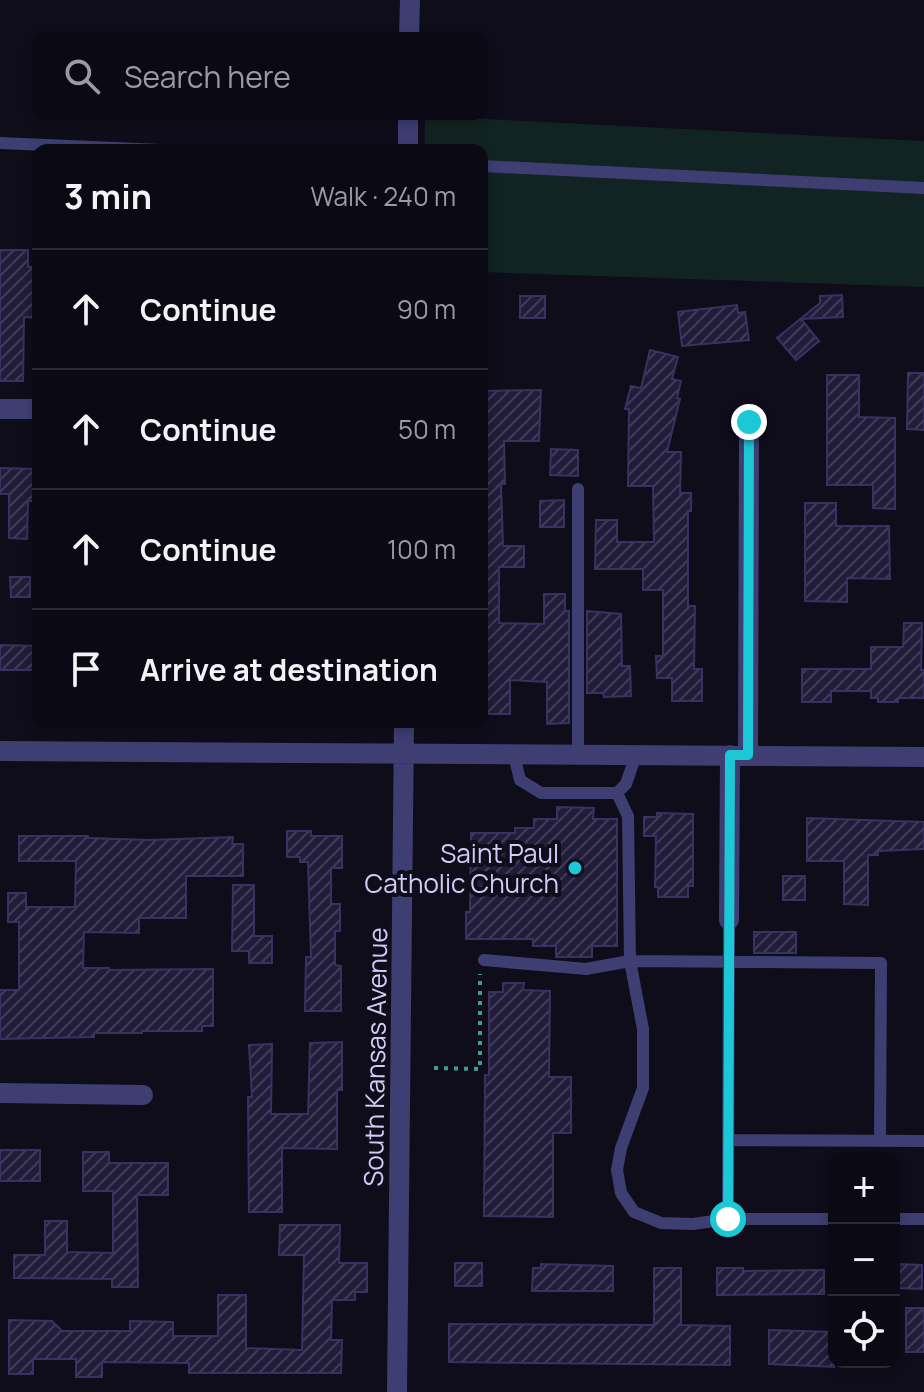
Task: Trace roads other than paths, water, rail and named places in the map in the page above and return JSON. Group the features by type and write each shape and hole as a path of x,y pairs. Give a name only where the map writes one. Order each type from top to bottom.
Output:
{"street":[{"path":"409,32 410,0"},
{"path":"408,120 408,144"},
{"path":"0,409 32,409"},
{"path":"729,920 739,755 749,422"},
{"name":"South Kansas Avenue","path":"397,1392 404,728"},
{"path":"0,751 924,757"},
{"path":"0,1093 143,1095"}],"lane":[{"path":"0,143 32,144"},
{"path":"488,166 924,188"},
{"path":"578,489 578,755"},
{"path":"514,755 520,780 541,793 617,793 626,784 636,755"},
{"path":"617,793 628,816 630,961 643,1029 643,1088 621,1148 617,1170 621,1193 634,1212 661,1223 828,1219"},
{"path":"728,1219 729,920"},
{"path":"484,960 586,969 630,961 881,963 880,1140"},
{"path":"728,1140 924,1141"},
{"path":"900,1219 924,1219"}],"place":[{"name":"Saint Paul Catholic Church","path":"575,868"}]}
